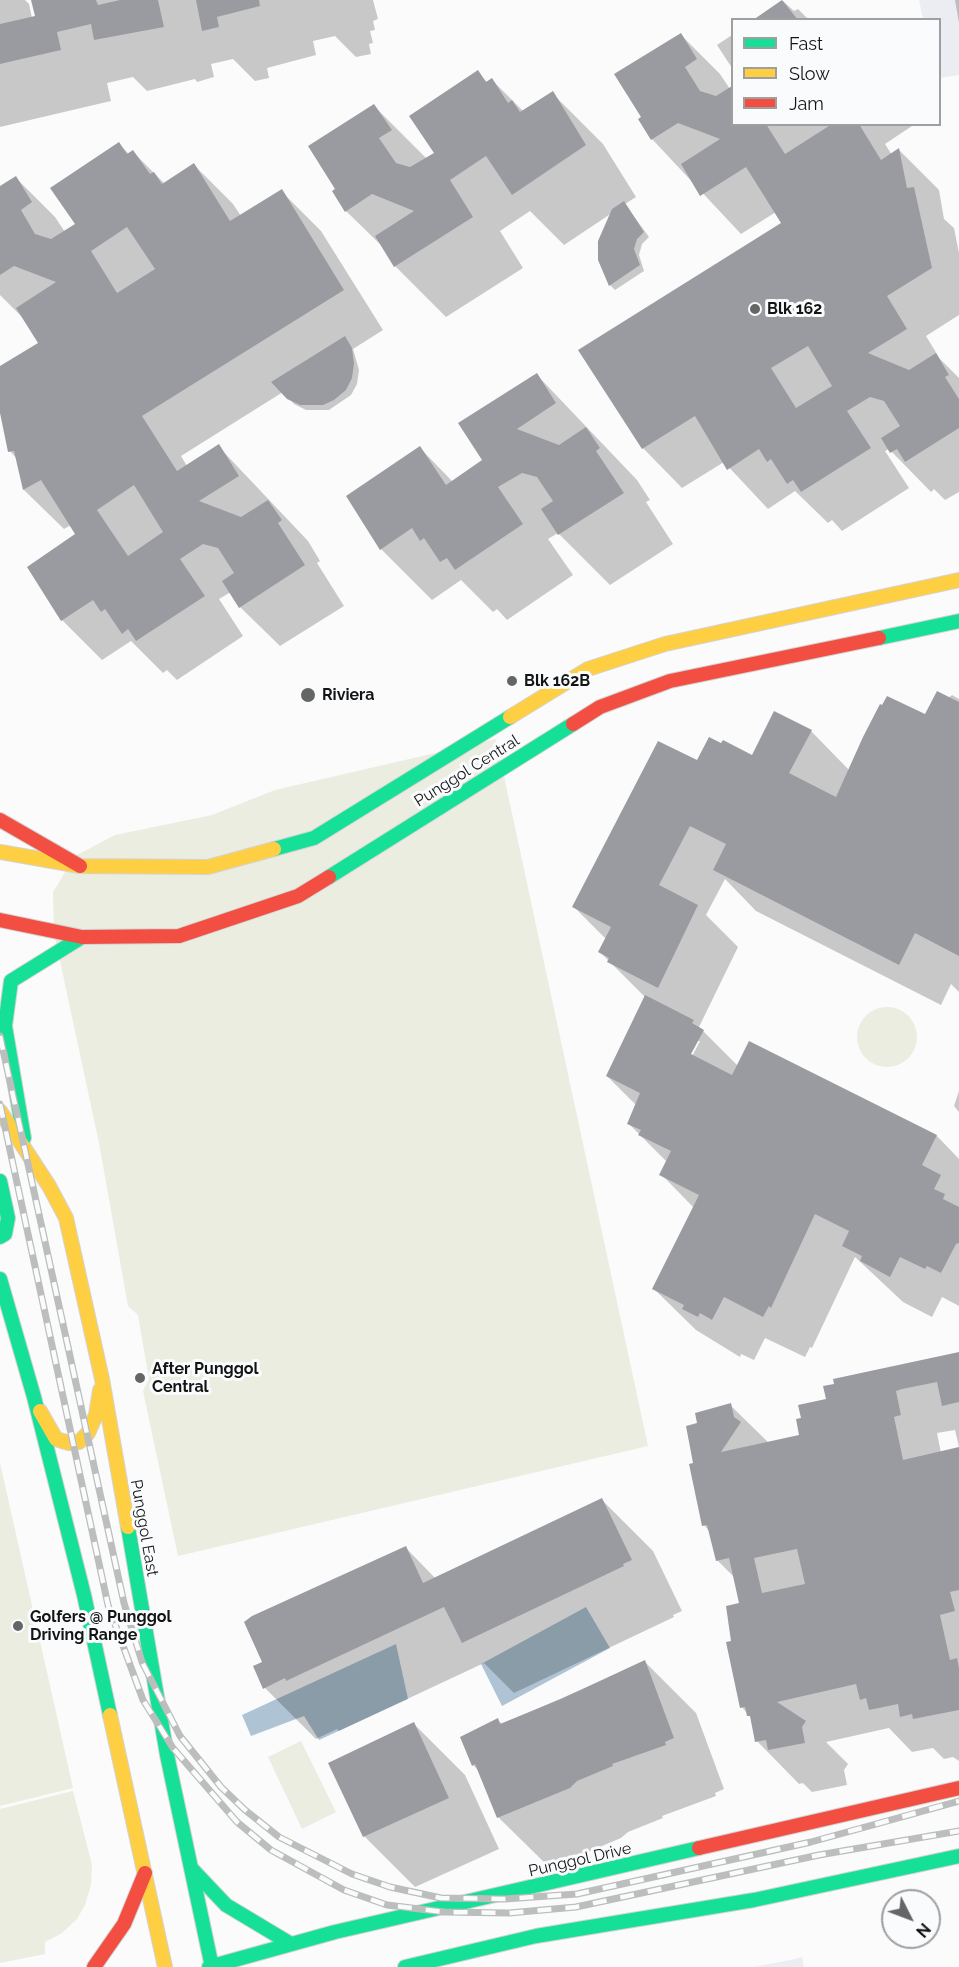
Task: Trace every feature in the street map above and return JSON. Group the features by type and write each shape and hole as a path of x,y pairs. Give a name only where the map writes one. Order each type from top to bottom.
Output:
{"main road":[{"name":"Punggol Central","path":"0,852 80,866 208,867 314,838 588,669 688,639 959,580"},
{"name":"Punggol Central","path":"0,920 82,938 179,936 298,896 600,707 670,681 959,621"},
{"path":"0,820 80,866"},
{"path":"27,1154 5,1026 11,981 82,938"},
{"name":"Punggol East","path":"0,1111 66,1218 102,1379 167,1755 211,1967"},
{"path":"0,1181 8,1218 5,1234 0,1237"},
{"path":"0,1279 34,1397 84,1595 165,1967"},
{"path":"34,1397 45,1423 56,1439 69,1443 78,1442 88,1433 96,1415 102,1379"},
{"name":"Punggol Drive","path":"211,1967 291,1944 959,1788"},
{"path":"405,1967 536,1936 754,1900 959,1856"},
{"path":"189,1866 226,1905 291,1944"},
{"path":"94,1967 124,1924 145,1873"}],"shaded area":[{"path":"919,0 959,0 959,75 941,78 941,18 923,18"},
{"path":"496,739 648,1446 178,1556 143,1391 149,1379 138,1315 128,1306 99,1143 54,933 53,892 75,856 115,835 212,815 275,790"},
{"path":"887,1007 904,1012 912,1020 917,1037 912,1054 904,1062 887,1067 870,1062 862,1054 857,1037 862,1020 870,1012"},
{"name":"Golfers @ Punggol Driving Range","path":"0,1463 73,1788 0,1806"},
{"path":"301,1741 336,1812 302,1829 268,1757"},
{"path":"73,1791 92,1865 91,1885 85,1905 77,1919 62,1933 45,1942 45,1954 0,1963 0,1809"},
{"path":"802,1957 804,1967 754,1967 790,1960"}],"water":[{"path":"586,1607 610,1648 502,1706 481,1664"},
{"path":"396,1644 408,1699 319,1740 304,1716 251,1736 242,1715"}],"building":[{"path":"31,0 96,0 98,5 120,0 158,0 164,27 94,40 91,24 57,32 61,50 0,64 0,24 35,16"},
{"path":"196,0 259,0 260,6 217,17 219,27 202,31"},
{"path":"782,0 796,18 756,18"},
{"path":"681,33 697,59 685,67 700,91 716,96 731,87 731,126 767,126 785,154 829,126 860,126 881,160 899,148 907,188 914,187 932,268 887,296 907,329 868,353 909,370 936,353 949,375 945,377 959,399 959,428 905,462 897,449 890,453 881,438 900,426 884,401 870,397 847,411 871,448 801,492 793,480 787,484 771,459 767,462 759,449 727,470 695,416 642,449 578,350 781,223 746,167 700,196 681,164 720,139 678,123 651,140 638,119 641,117 614,74","holes":["808,346 832,386 796,408 771,368"]},
{"path":"478,70 486,82 492,78 508,103 512,100 520,112 553,91 586,145 512,195 486,156 450,180 473,217 394,267 375,236 414,211 372,194 345,212 332,191 335,189 308,146 374,104 392,130 379,138 396,163 410,167 434,153 409,116"},
{"path":"119,142 127,154 133,150 150,174 154,172 162,184 194,163 230,221 282,189 344,290 142,416 177,471 219,444 239,476 199,501 241,517 268,500 282,520 278,523 305,565 239,608 222,581 234,573 218,548 203,544 180,559 205,596 136,641 128,629 122,634 105,609 101,612 93,600 61,621 27,567 75,534 41,480 23,490 14,451 8,452 0,413 0,366 38,343 16,308 56,282 14,266 0,275 0,186 16,176 32,202 21,210 35,234 51,239 75,224 50,188","holes":["127,227 155,269 117,293 91,251","134,485 163,532 128,556 97,510"]},
{"path":"624,201 644,232 637,239 634,249 640,265 609,286 598,260 598,241 612,209"},
{"path":"345,336 352,348 354,364 352,378 346,390 334,400 323,405 300,405 287,399 271,382"},
{"path":"537,373 556,403 517,429 559,445 586,427 600,448 596,451 624,493 558,535 541,509 553,501 537,477 522,473 498,487 523,524 455,570 447,558 440,562 424,538 420,541 412,528 380,550 346,496 420,446 446,485 482,460 458,423"},
{"path":"937,691 959,702 959,956 915,933 899,965 713,870 726,844 690,826 659,885 698,905 658,988 607,962 609,958 598,952 611,927 572,907 658,741 697,760 709,737 721,743 723,740 752,755 774,711 812,730 789,773 836,797 863,737 880,704 882,705 887,696 925,714"},
{"path":"645,995 694,1020 692,1023 704,1030 691,1054 732,1075 749,1041 937,1135 922,1165 941,1175 934,1189 945,1194 943,1199 959,1207 959,1243 956,1244 941,1273 927,1266 925,1269 900,1257 890,1277 860,1261 862,1256 842,1246 849,1231 815,1214 771,1308 769,1306 763,1317 724,1297 712,1320 700,1313 698,1317 682,1309 684,1305 652,1289 699,1195 659,1175 671,1151 638,1135 641,1130 627,1124 640,1093 606,1076"},
{"path":"959,1352 959,1402 942,1406 937,1382 902,1389 896,1391 901,1415 894,1417 903,1460 959,1447 959,1590 950,1592 955,1611 940,1615 950,1660 957,1658 959,1668 959,1710 913,1719 912,1714 900,1717 898,1704 869,1710 866,1698 860,1700 856,1684 777,1702 806,1721 802,1727 805,1743 768,1750 766,1740 755,1742 750,1716 747,1716 745,1707 740,1708 726,1642 731,1641 726,1606 739,1603 729,1558 716,1561 707,1525 702,1526 689,1464 693,1463 686,1426 697,1423 695,1413 731,1403 734,1417 741,1422 721,1452 799,1435 796,1419 801,1418 798,1405 826,1399 823,1386 834,1384 833,1379","holes":["797,1549 805,1584 762,1593 754,1558"]},
{"path":"602,1498 632,1560 623,1564 624,1566 462,1643 444,1607 286,1681 285,1678 263,1689 253,1666 262,1662 244,1622 252,1616 406,1546 423,1583"},
{"path":"645,1660 674,1738 665,1742 666,1745 612,1764 613,1766 577,1781 570,1788 497,1818 475,1764 472,1766 460,1737 498,1718 500,1724 561,1699"},
{"path":"414,1722 449,1798 363,1837 328,1763"}],"railway":[{"path":"0,1036 124,1603 142,1662 180,1736 221,1787 245,1810 279,1837 352,1874 390,1887 441,1898 505,1899 577,1894 811,1842 959,1801"},
{"path":"0,1104 108,1605 143,1700 173,1748 237,1822 271,1850 344,1890 387,1905 444,1912 509,1913 576,1907 819,1855 959,1831"}],"traffic: fast":[{"path":"879,638 959,621"},
{"path":"274,849 314,838 510,717"},
{"path":"329,877 573,724"},
{"path":"24,1138 5,1026 11,981 82,937"},
{"path":"0,1181 8,1218 5,1234 0,1237"},
{"path":"0,1279 34,1397 84,1595 110,1715"},
{"path":"128,1527 167,1755 212,1967"},
{"path":"209,1967 335,1932 699,1848"},
{"path":"405,1967 536,1936 754,1900 959,1856"},
{"path":"191,1868 226,1905 291,1944"}],"traffic: slow":[{"path":"510,717 588,669 665,644 959,580"},
{"path":"0,852 80,866 208,867 274,849"},
{"path":"0,1111 49,1186 66,1218 102,1379 128,1527"},
{"path":"40,1411 56,1439 69,1443 79,1442 88,1433 96,1415 100,1390"},
{"path":"110,1715 165,1967"}],"traffic: jam":[{"path":"573,724 600,707 670,681 879,638"},
{"path":"0,820 80,866"},
{"path":"0,920 82,937 179,936 298,896 329,877"},
{"path":"699,1848 959,1788"},
{"path":"94,1967 124,1924 145,1873"}],"place":[{"name":"Blk 162","path":"755,309"},
{"name":"Blk 162B","path":"512,681"},
{"name":"Riviera","path":"308,695"},
{"name":"After Punggol Central","path":"140,1378"},
{"name":"Golfers @ Punggol Driving Range","path":"18,1626"}]}
